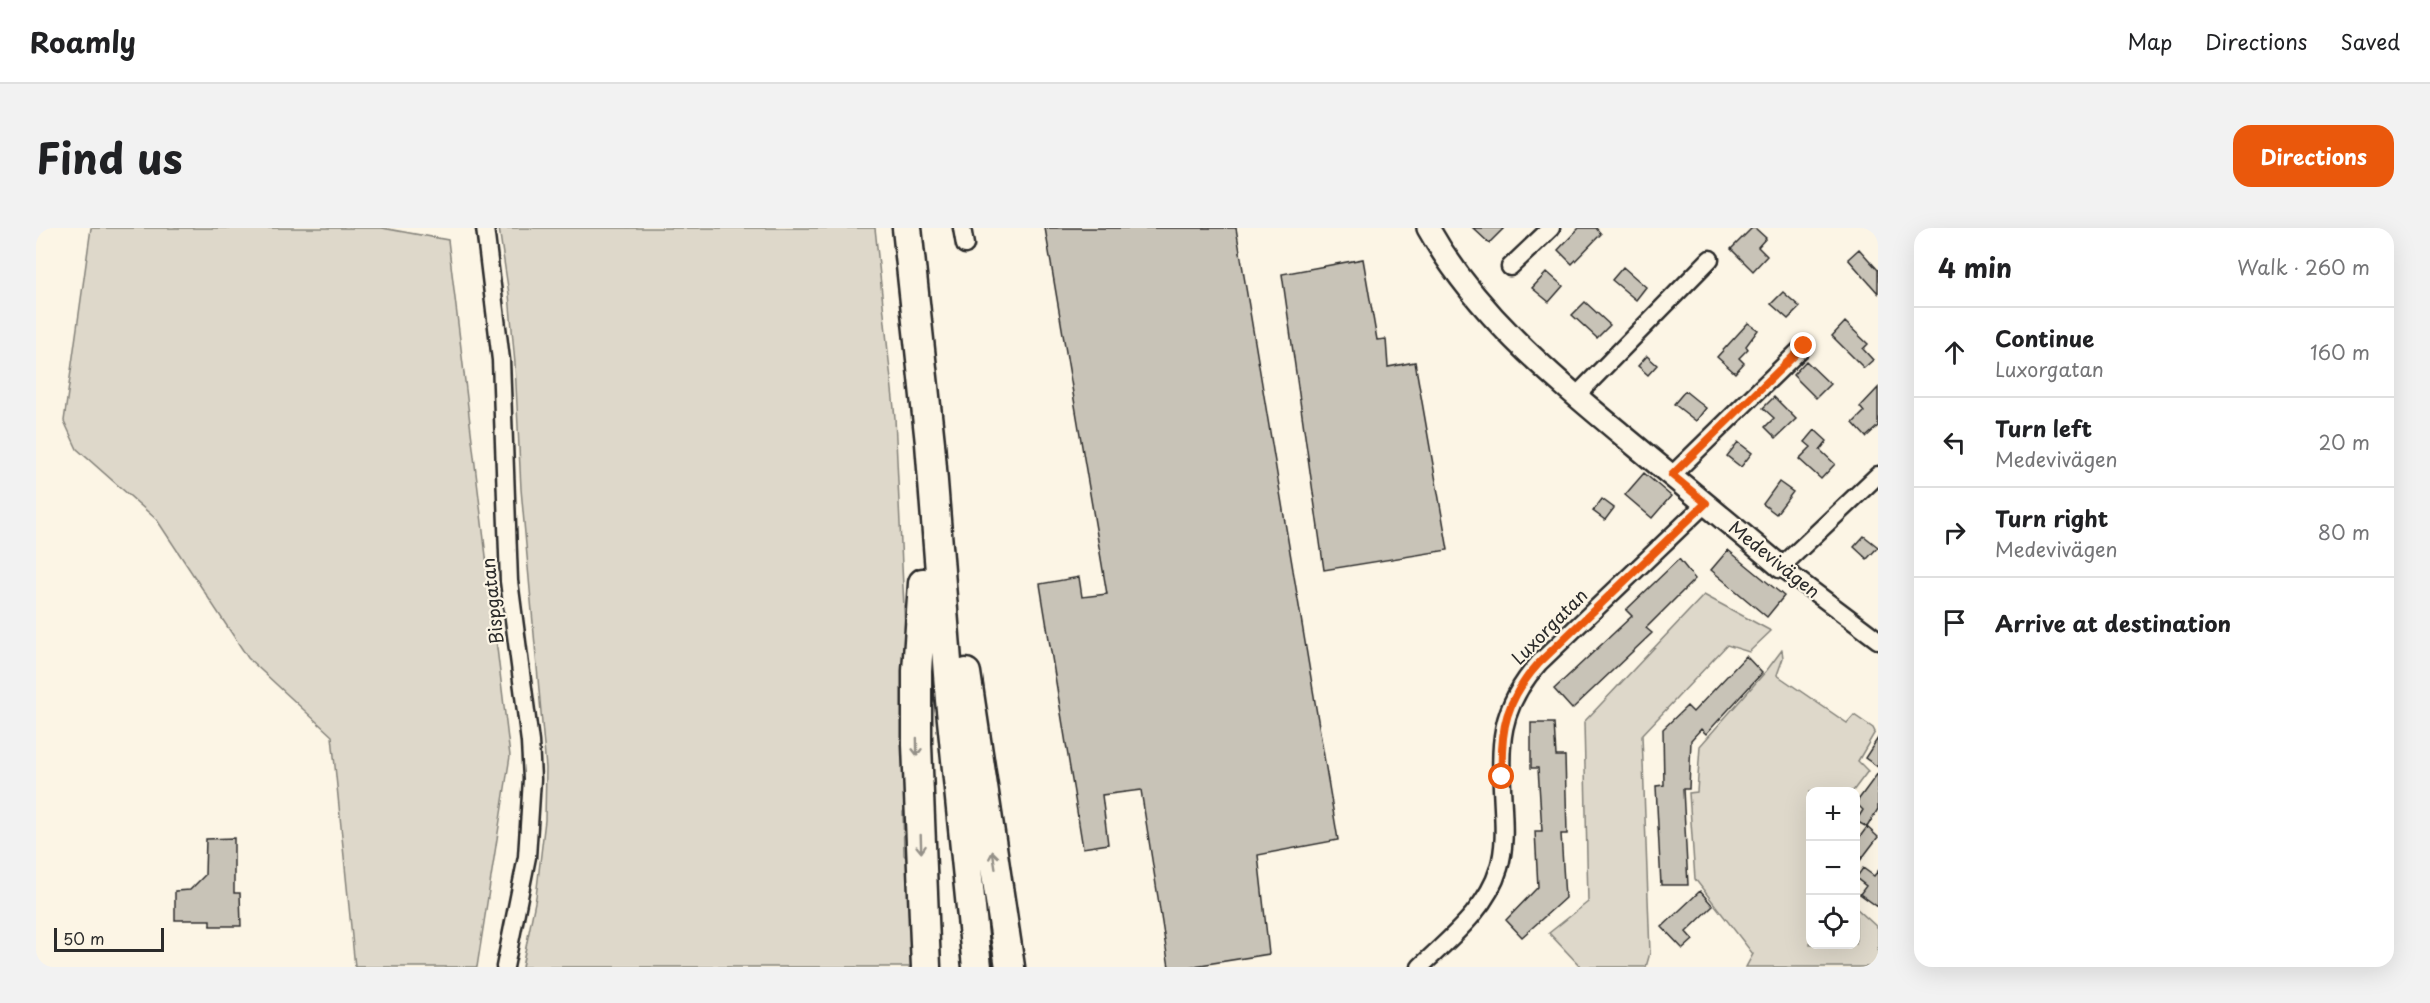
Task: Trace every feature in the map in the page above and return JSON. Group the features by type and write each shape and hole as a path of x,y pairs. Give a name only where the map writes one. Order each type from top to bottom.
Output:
{"highway":[{"path":"888,228 923,583 952,917 959,967"},
{"path":"907,228 930,443 950,700 977,967"},
{"path":"930,443 1010,967"},
{"path":"923,583 917,671 917,745 926,967"}],"street":[{"name":"Bispgatan","path":"485,228 501,360 509,581 529,732 532,778 527,857 506,967"},
{"name":"Medevivägen","path":"1428,228 1449,263 1493,320 1576,396 1781,567 1878,640"},
{"path":"1510,267 1551,228"},
{"path":"1576,396 1710,260"},
{"path":"1672,475 1804,346"},
{"path":"1781,567 1878,475"},
{"name":"Luxorgatan","path":"1420,967 1482,903 1499,869 1504,835 1501,758 1503,728 1517,690 1539,663 1706,503"}],"shaded area":[{"path":"91,228 382,228 448,240 510,756 477,967 355,967 332,736 248,658 157,520 77,449 64,421"},
{"path":"499,228 875,228 895,418 913,798 903,812 904,855 915,869 918,967 522,967 536,897 545,820 546,768 521,489 509,294"},
{"path":"1704,595 1771,631 1749,652 1727,645 1642,735 1650,953 1646,967 1581,967 1549,933 1588,902 1584,722"},
{"path":"1782,650 1783,658 1777,675 1847,723 1854,715 1873,728 1875,732 1858,761 1868,771 1856,787 1806,787 1806,949 1860,949 1860,912 1878,928 1878,967 1746,967 1753,954 1695,879 1689,793 1697,792 1700,746"}],"building":[{"path":"1045,228 1236,228 1338,840 1258,855 1269,954 1188,967 1169,967 1141,790 1102,795 1108,844 1083,848 1040,584 1079,577 1082,597 1107,594"},
{"path":"1473,228 1504,228 1489,243"},
{"path":"1579,228 1596,228 1601,234 1572,264 1558,250"},
{"path":"1752,228 1766,238 1758,247 1767,256 1753,271 1731,249"},
{"path":"1859,249 1878,270 1878,293 1848,259"},
{"path":"1363,259 1377,340 1386,339 1388,367 1415,362 1448,550 1324,570 1282,274"},
{"path":"1623,267 1646,287 1636,300 1612,280"},
{"path":"1547,272 1563,286 1549,302 1532,288"},
{"path":"1783,292 1800,307 1788,319 1771,304"},
{"path":"1585,302 1610,325 1597,338 1572,315"},
{"path":"1845,322 1868,344 1863,349 1873,360 1864,368 1832,336"},
{"path":"1748,323 1758,330 1746,346 1748,349 1739,358 1744,363 1735,373 1717,357"},
{"path":"1647,356 1657,365 1648,375 1638,366"},
{"path":"1806,361 1830,384 1816,398 1793,375"},
{"path":"1878,388 1878,426 1866,437 1853,423 1864,412 1860,407"},
{"path":"1685,391 1706,408 1696,421 1674,404"},
{"path":"1774,397 1796,419 1776,438 1765,427 1774,418 1763,408"},
{"path":"1815,430 1827,441 1820,450 1835,464 1821,479 1799,459 1811,447 1805,442"},
{"path":"1738,442 1752,453 1741,467 1727,456"},
{"path":"1644,473 1671,496 1652,518 1625,495"},
{"path":"1779,482 1793,492 1776,514 1763,504"},
{"path":"1602,499 1614,508 1605,520 1593,511"},
{"path":"1864,536 1878,547 1867,559 1854,547"},
{"path":"1728,550 1784,596 1767,617 1711,570"},
{"path":"1679,559 1695,579 1646,628 1652,633 1572,709 1554,689 1632,616 1626,610"},
{"path":"1746,656 1762,673 1706,734 1701,729 1691,740 1689,789 1683,789 1688,885 1661,885 1656,786 1664,785 1663,729 1687,706 1693,712"},
{"path":"1531,723 1554,723 1556,756 1565,756 1567,834 1561,834 1565,898 1522,937 1506,920 1538,887 1535,831 1542,831 1538,768 1531,768"},
{"path":"1878,738 1878,767 1865,758"},
{"path":"1878,773 1878,809 1867,827 1860,823 1860,815 1863,810 1860,807 1860,798"},
{"path":"1867,827 1878,837 1860,861 1860,841 1860,837"},
{"path":"234,838 234,893 240,893 241,926 210,926 210,920 175,920 175,891 190,890 205,875 206,839"},
{"path":"1863,868 1874,876 1878,871 1878,907 1860,894 1866,886 1860,881 1860,872"},
{"path":"1700,891 1713,906 1686,932 1693,940 1683,949 1662,927"}],"route":[{"path":"1502,777 1503,728 1511,702 1522,682 1706,503 1672,475 1804,346"}]}
